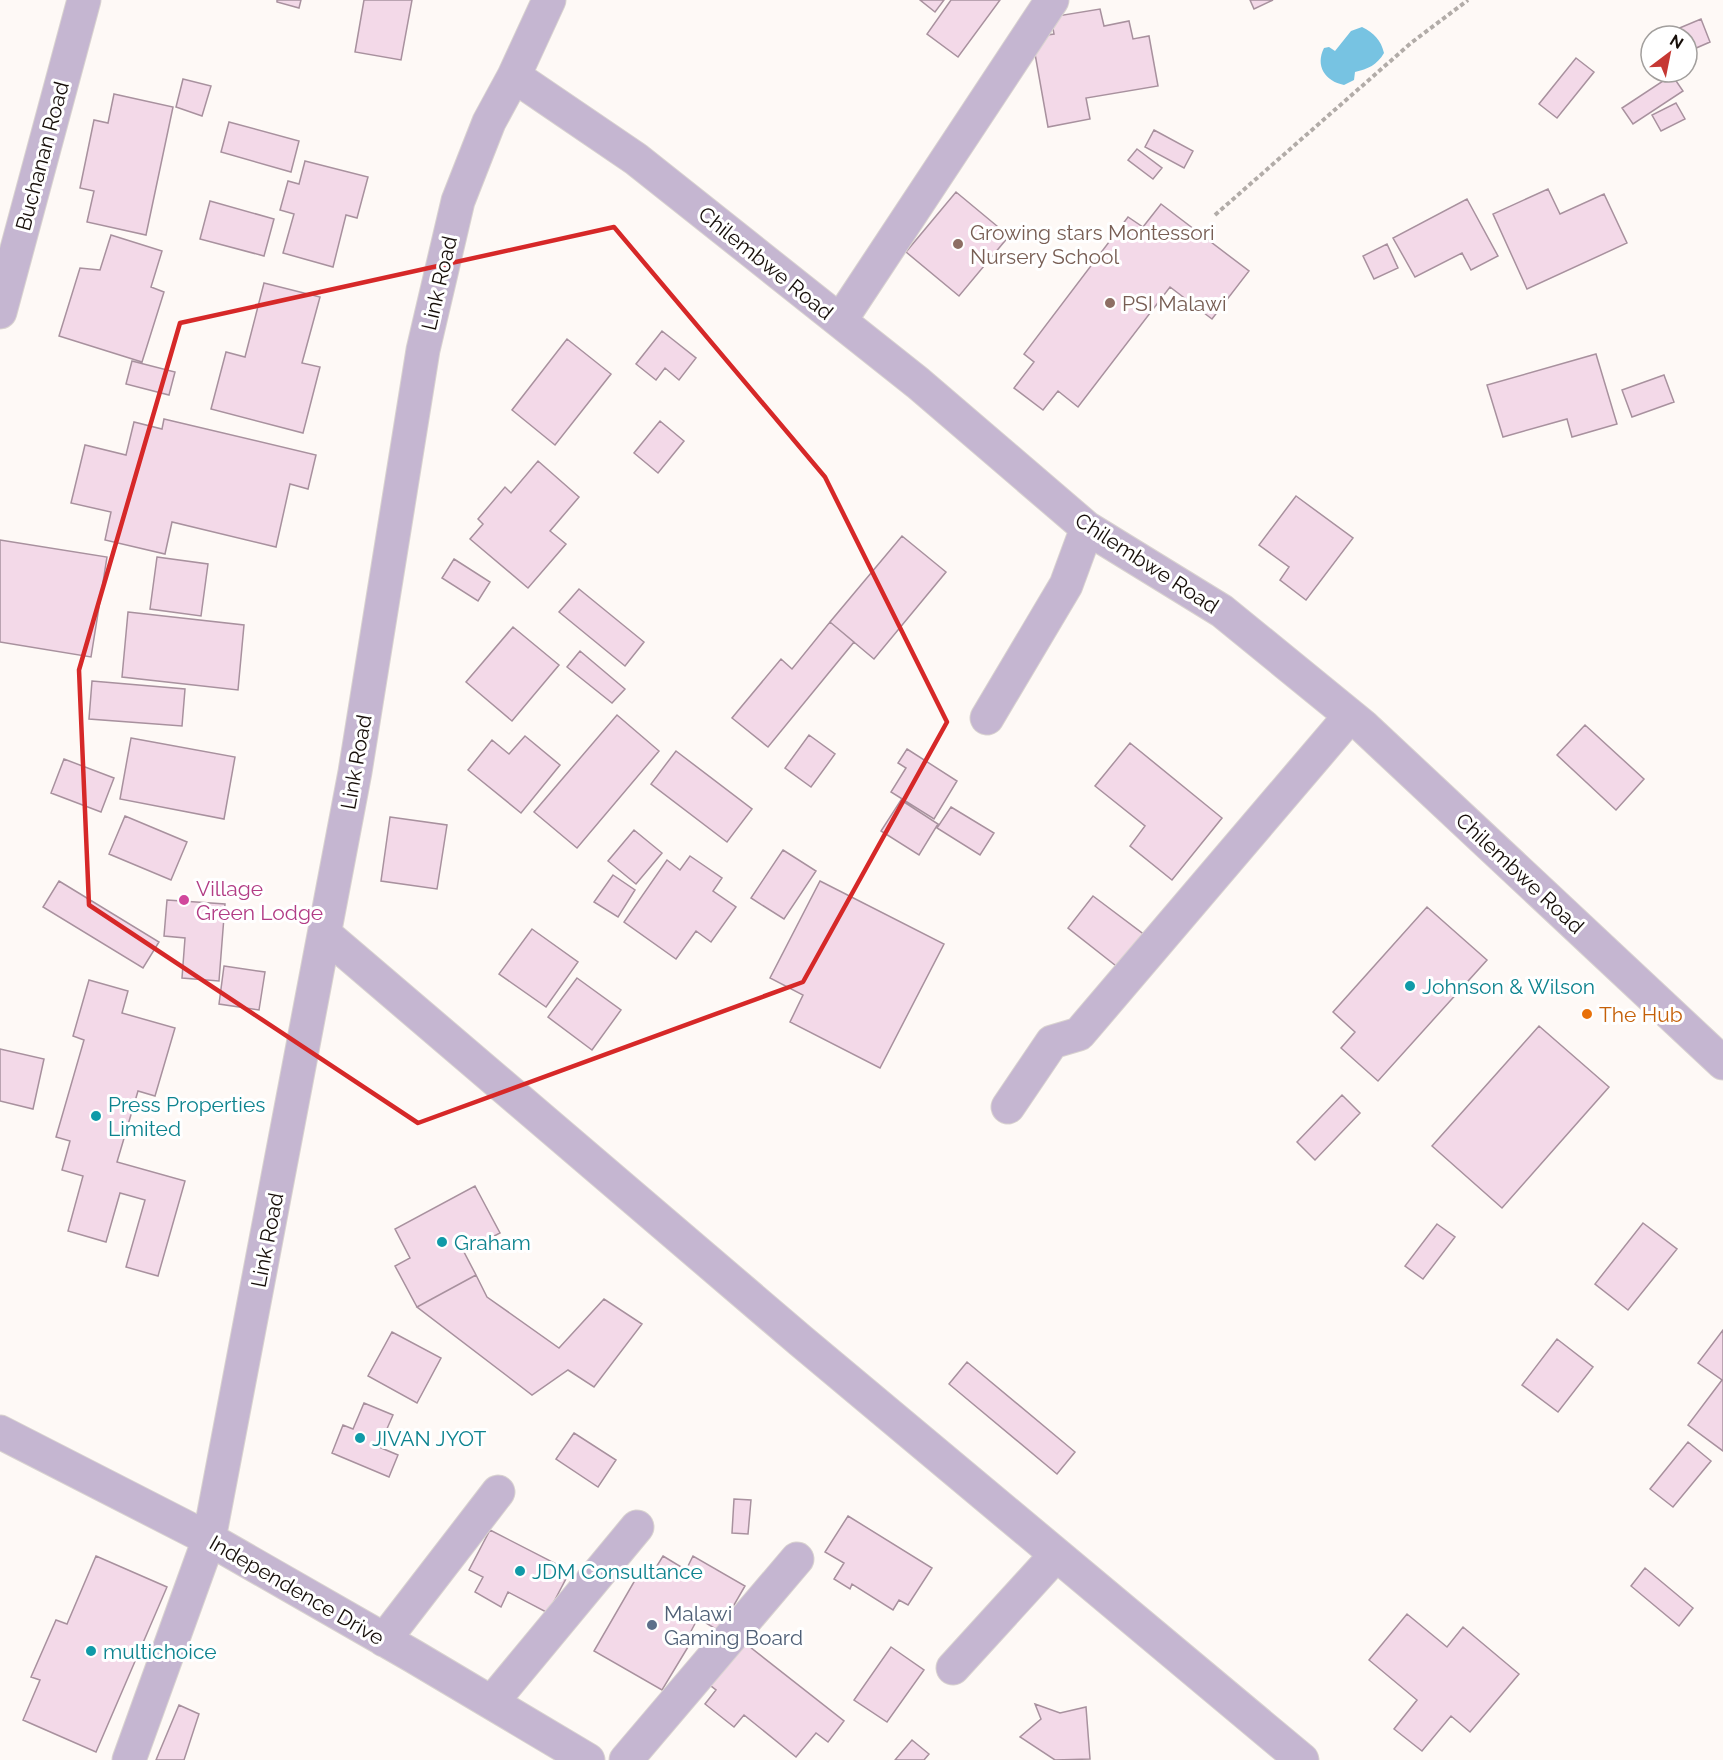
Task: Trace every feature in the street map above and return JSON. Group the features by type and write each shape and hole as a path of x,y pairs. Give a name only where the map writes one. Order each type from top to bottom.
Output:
{"street":[{"name":"Buchanan Road","path":"0,312 84,0"},
{"name":"Link Road","path":"129,1760 209,1539 326,935 355,772 423,350 458,201 489,122 514,76 549,0"},
{"path":"840,321 1052,0"},
{"name":"Chilembwe Road","path":"514,76 636,159 918,383 1087,528 1222,611 1372,734 1723,1063"},
{"path":"987,718 1066,585 1087,528"},
{"path":"1008,1107 1052,1041 1079,1034 1350,716"},
{"path":"326,935 801,1341 1302,1760"},
{"name":"Independence Drive","path":"0,1432 209,1539 588,1760"},
{"path":"384,1640 498,1492"},
{"path":"492,1702 637,1527"},
{"path":"953,1668 1056,1555"},
{"path":"626,1760 797,1559"}],"path":[{"path":"1215,215 1411,43 1468,0"}],"highlighted area":[{"path":"614,227 825,477 947,722 803,982 418,1123 89,905 79,670 180,323"}],"water":[{"path":"1362,27 1376,37 1384,53 1372,66 1355,72 1354,80 1344,85 1337,83 1327,76 1321,67 1321,55 1324,48 1329,47 1335,51 1351,31"}],"building":[{"path":"277,0 301,0 299,8 277,2"},
{"path":"364,0 412,0 401,60 355,52"},
{"path":"920,0 944,0 935,12"},
{"path":"951,0 1000,0 958,57 927,34"},
{"path":"1250,0 1273,0 1254,9"},
{"path":"1100,9 1104,26 1129,21 1133,39 1149,36 1158,86 1086,98 1090,119 1048,127 1032,37 1054,34 1051,17"},
{"path":"1701,19 1710,42 1699,47 1699,24 1689,24"},
{"path":"1576,58 1594,72 1557,118 1539,104"},
{"path":"183,79 211,86 202,116 176,107"},
{"path":"1658,84 1678,84 1683,91 1633,124 1622,108"},
{"path":"114,94 173,107 146,235 87,222 94,191 80,188 94,120 108,123"},
{"path":"1676,103 1685,119 1661,131 1652,115"},
{"path":"229,122 299,141 291,172 221,152"},
{"path":"1154,130 1193,151 1184,168 1145,147"},
{"path":"1137,149 1162,168 1153,179 1128,160"},
{"path":"305,161 368,177 357,218 346,215 333,267 283,253 294,214 280,210 288,181 299,184"},
{"path":"1548,189 1560,214 1604,194 1627,243 1527,289 1493,214"},
{"name":"Growing stars Montessori Nursery School","path":"956,192 1009,236 959,296 906,252"},
{"path":"1467,199 1498,256 1471,270 1462,253 1415,277 1393,238"},
{"path":"210,201 274,219 264,256 200,239"},
{"name":"PSI Malawi","path":"1161,204 1249,271 1212,319 1170,287 1078,407 1058,391 1043,410 1014,388 1034,362 1024,354 1128,217 1143,227"},
{"path":"111,235 162,251 151,287 164,292 142,362 59,336 80,268 100,270"},
{"path":"1387,244 1398,268 1374,279 1363,256"},
{"path":"264,283 320,297 302,363 320,367 303,433 211,409 226,352 245,357"},
{"path":"662,331 696,358 679,380 665,368 656,380 636,364"},
{"path":"567,339 611,374 555,445 512,410"},
{"path":"1596,354 1617,424 1572,437 1567,419 1503,437 1487,385"},
{"path":"132,361 175,372 169,395 126,384"},
{"path":"1664,375 1674,402 1632,417 1622,390"},
{"path":"164,419 316,455 308,489 290,484 276,547 172,522 165,554 105,540 111,512 71,503 85,445 126,455 134,422 162,429"},
{"path":"660,421 684,441 658,473 634,453"},
{"path":"538,461 579,497 550,531 566,544 528,588 470,539 483,524 478,519 505,487 511,493"},
{"path":"1296,496 1353,538 1306,600 1280,580 1289,567 1259,545"},
{"path":"902,536 946,572 874,659 830,622"},
{"path":"0,540 107,557 91,657 0,642"},
{"path":"157,557 208,564 201,616 150,609"},
{"path":"454,559 490,582 478,601 442,578"},
{"path":"579,589 644,642 625,666 559,612"},
{"path":"128,612 244,625 238,690 122,677"},
{"path":"830,622 854,642 768,747 732,718 781,659 792,669"},
{"path":"513,627 559,665 512,721 466,682"},
{"path":"580,651 625,689 612,703 567,667"},
{"path":"92,681 185,689 182,726 89,719"},
{"path":"617,715 659,751 577,848 534,812"},
{"path":"1585,725 1644,779 1616,810 1557,755"},
{"path":"809,735 835,754 811,787 785,768"},
{"path":"525,736 560,765 521,813 468,770 492,740 509,754"},
{"path":"131,738 235,757 224,819 120,799"},
{"path":"1130,743 1222,818 1172,880 1130,846 1145,826 1095,786"},
{"path":"907,749 957,781 934,819 891,792 906,768 898,763"},
{"path":"676,751 752,809 727,842 651,784"},
{"path":"64,759 114,778 101,812 51,793"},
{"path":"901,800 938,824 919,855 881,831"},
{"path":"951,807 994,833 980,855 937,828"},
{"path":"125,816 187,842 171,880 109,854"},
{"path":"390,817 447,825 437,889 381,881"},
{"path":"634,830 662,853 636,884 608,861"},
{"path":"783,850 816,871 784,919 751,898"},
{"path":"690,856 722,878 713,891 736,907 711,942 696,931 676,959 624,922 667,860 680,870"},
{"path":"613,875 635,890 618,917 594,902"},
{"path":"59,881 159,942 143,968 43,907"},
{"path":"820,881 944,944 880,1068 790,1022 803,995 770,978"},
{"path":"1093,896 1146,936 1120,969 1068,928"},
{"path":"167,900 225,904 219,981 182,978 185,938 164,936"},
{"name":"Johnson & Wilson","path":"1427,907 1487,960 1378,1081 1341,1048 1355,1032 1333,1012"},
{"path":"532,929 578,962 546,1007 499,974"},
{"path":"224,966 265,972 259,1010 219,1004"},
{"path":"577,978 621,1010 592,1050 548,1017"},
{"name":"Press Properties Limited","path":"89,980 128,991 122,1013 175,1028 155,1096 138,1091 117,1162 185,1181 158,1276 126,1267 145,1200 120,1193 106,1242 68,1231 83,1176 62,1170 70,1141 56,1137 84,1040 73,1036"},
{"path":"1539,1026 1609,1087 1502,1208 1432,1146"},
{"path":"0,1049 44,1059 33,1109 0,1101"},
{"path":"1342,1095 1360,1113 1315,1160 1297,1142"},
{"name":"Graham","path":"475,1186 500,1233 464,1252 476,1275 417,1307 395,1266 410,1258 395,1229"},
{"path":"1643,1223 1677,1249 1628,1310 1595,1284"},
{"path":"1437,1224 1455,1237 1423,1279 1405,1266"},
{"path":"476,1275 487,1297 559,1348 604,1299 642,1324 594,1387 568,1370 532,1395 417,1307"},
{"path":"1723,1330 1723,1451 1688,1425 1722,1380 1698,1363"},
{"path":"392,1332 441,1358 417,1403 368,1376"},
{"path":"1557,1339 1593,1367 1558,1412 1522,1385"},
{"path":"967,1362 1075,1452 1057,1474 949,1384"},
{"name":"JIVAN JYOT","path":"364,1403 393,1415 379,1447 398,1455 389,1477 332,1453 343,1425 353,1429"},
{"path":"574,1433 616,1460 598,1487 556,1459"},
{"path":"1688,1442 1711,1461 1673,1507 1650,1489"},
{"path":"734,1499 751,1500 748,1534 732,1533"},
{"path":"848,1516 932,1568 908,1605 899,1600 893,1610 852,1584 850,1589 834,1579 844,1563 825,1552"},
{"name":"JDM Consultance","path":"490,1530 570,1571 548,1613 508,1592 501,1607 475,1592 483,1577 469,1570"},
{"name":"multichoice","path":"96,1556 167,1587 96,1752 23,1720 40,1680 31,1677 56,1620 67,1624"},
{"name":"Malawi Gaming Board","path":"663,1556 686,1570 693,1556 745,1586 719,1631 698,1618 689,1635 694,1637 662,1690 594,1651 642,1568 652,1574"},
{"path":"1645,1568 1693,1608 1679,1626 1631,1586"},
{"path":"1407,1614 1447,1647 1463,1627 1519,1674 1470,1732 1451,1716 1422,1751 1394,1729 1417,1700 1369,1660"},
{"path":"736,1636 844,1721 828,1742 816,1733 796,1757 744,1715 734,1727 705,1704 716,1690 702,1679"},
{"path":"891,1647 924,1670 887,1722 854,1700"},
{"path":"1035,1704 1060,1713 1086,1707 1090,1759 1055,1760 1020,1737 1041,1719"},
{"path":"179,1705 199,1714 184,1760 156,1760"},
{"path":"912,1740 929,1754 924,1760 895,1760"}],"place":[{"name":"Growing stars Montessori Nursery School","path":"958,244"},
{"name":"PSI Malawi","path":"1110,303"},
{"name":"Village Green Lodge","path":"184,900"},
{"name":"Johnson & Wilson","path":"1410,986"},
{"name":"The Hub","path":"1587,1014"},
{"name":"Press Properties Limited","path":"96,1116"},
{"name":"Graham","path":"442,1242"},
{"name":"JIVAN JYOT","path":"360,1438"},
{"name":"JDM Consultance","path":"520,1571"},
{"name":"Malawi Gaming Board","path":"652,1625"},
{"name":"multichoice","path":"91,1651"}]}
